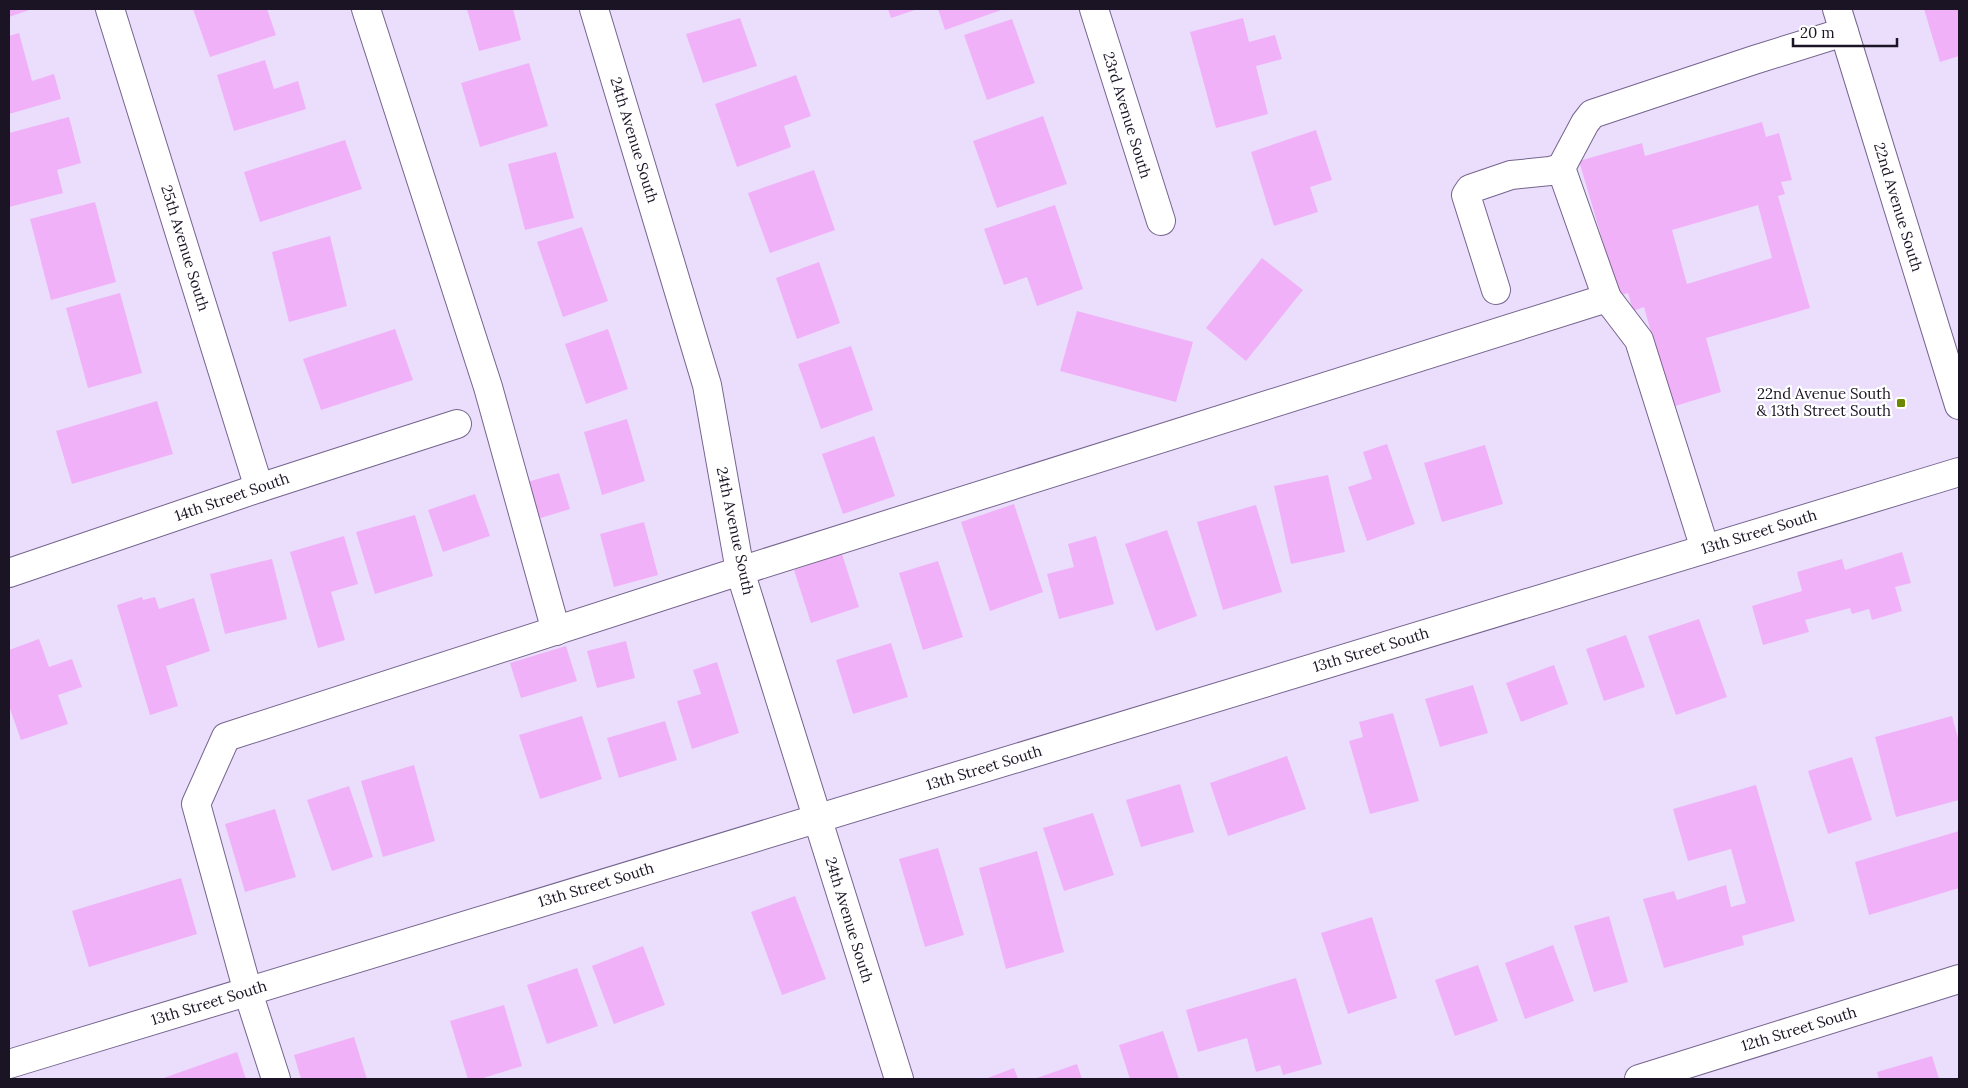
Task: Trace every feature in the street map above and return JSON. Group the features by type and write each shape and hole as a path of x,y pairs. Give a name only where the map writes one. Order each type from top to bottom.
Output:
{"street":[{"name":"25th Avenue South","path":"110,9 259,488"},
{"path":"366,9 488,387 556,631"},
{"name":"24th Avenue South","path":"594,9 707,385 740,571 898,1079"},
{"name":"23rd Avenue South","path":"1094,9 1160,220"},
{"path":"1496,290 1466,195 1470,189 1511,175 1561,168 1585,123 1592,114 1754,60 1840,21"},
{"name":"22nd Avenue South","path":"1840,21 1959,405"},
{"path":"1561,168 1607,298 1639,340 1705,549"},
{"path":"276,1079 248,992 196,804 226,737 740,571 1607,298"},
{"name":"14th Street South","path":"9,573 259,488 457,424"},
{"name":"13th Street South","path":"9,1064 1959,472"},
{"name":"12th Street South","path":"1639,1079 1959,980"}],"building":[{"path":"9,9 32,9 9,17"},
{"path":"193,9 267,9 276,35 210,57"},
{"path":"467,9 513,9 521,40 479,51"},
{"path":"888,9 918,9 891,18"},
{"path":"938,9 1004,9 945,30"},
{"path":"1924,9 1959,9 1959,56 1940,62"},
{"path":"740,18 757,66 703,83 686,34"},
{"path":"1243,18 1249,42 1275,35 1282,59 1256,66 1268,114 1216,128 1190,32"},
{"path":"1012,19 1035,83 987,100 964,35"},
{"path":"19,33 32,81 54,74 61,99 9,114 9,36"},
{"path":"265,60 274,89 298,81 306,109 234,131 217,75"},
{"path":"529,63 548,126 480,147 461,83"},
{"path":"796,75 811,116 784,126 791,147 737,167 715,104"},
{"path":"1043,116 1067,184 997,208 973,141"},
{"path":"69,117 81,163 57,170 63,193 9,207 9,133"},
{"path":"1762,122 1766,137 1779,133 1792,180 1781,182 1785,194 1778,196 1810,308 1706,338 1721,392 1672,407 1644,307 1633,311 1628,293 1619,296 1579,161 1642,143 1645,156","holes":["1758,205 1772,258 1687,284 1672,230"]},
{"path":"1316,130 1332,180 1310,187 1318,212 1274,226 1251,152"},
{"path":"345,140 362,189 260,222 244,172"},
{"path":"556,152 574,218 525,230 508,164"},
{"path":"814,170 835,230 770,253 748,193"},
{"path":"95,202 116,282 51,300 30,219"},
{"path":"1055,205 1083,289 1037,306 1027,277 1004,285 984,229"},
{"path":"582,227 608,301 563,317 537,242"},
{"path":"330,236 347,306 289,322 272,252"},
{"path":"1262,258 1303,290 1246,361 1206,328"},
{"path":"819,262 840,323 797,339 776,278"},
{"path":"120,293 142,373 88,388 66,308"},
{"path":"1077,311 1193,342 1176,402 1060,371"},
{"path":"395,329 413,380 321,410 303,359"},
{"path":"608,329 628,389 586,404 565,344"},
{"path":"851,346 873,410 821,429 798,364"},
{"path":"157,401 173,454 72,484 56,431"},
{"path":"627,419 645,481 602,495 584,432"},
{"path":"874,436 895,496 843,514 822,454"},
{"path":"1387,444 1415,524 1367,541 1348,487 1372,479 1363,452"},
{"path":"1485,445 1503,504 1442,522 1424,463"},
{"path":"559,473 570,509 531,521 520,484"},
{"path":"1328,475 1345,552 1291,564 1274,486"},
{"path":"475,494 490,536 443,552 428,510"},
{"path":"1014,504 1043,592 990,611 961,522"},
{"path":"1256,505 1282,592 1223,610 1197,522"},
{"path":"415,515 433,576 375,594 356,532"},
{"path":"644,522 658,575 614,587 600,534"},
{"path":"1167,530 1197,616 1156,631 1125,544"},
{"path":"344,536 358,584 331,592 345,640 318,648 290,552"},
{"path":"1096,536 1114,604 1059,619 1047,574 1074,567 1068,544"},
{"path":"1902,552 1911,583 1895,587 1902,611 1872,620 1869,609 1852,614 1850,608 1805,620 1809,632 1763,645 1752,606 1802,591 1797,572 1842,559 1845,570"},
{"path":"842,554 859,607 811,623 794,570"},
{"path":"272,559 287,619 225,634 210,574"},
{"path":"938,561 963,637 923,650 899,573"},
{"path":"142,597 143,600 155,597 159,609 194,598 210,651 166,666 178,706 150,715 117,605"},
{"path":"1699,619 1727,697 1676,715 1648,636"},
{"path":"1626,635 1645,687 1604,701 1586,649"},
{"path":"39,639 49,667 72,659 82,687 58,695 68,724 21,740 9,706 9,650"},
{"path":"626,641 635,678 597,688 587,651"},
{"path":"891,643 908,697 853,714 836,660"},
{"path":"566,646 577,681 521,698 510,663"},
{"path":"717,662 739,733 692,749 677,701 701,694 693,670"},
{"path":"1554,665 1568,704 1521,722 1506,683"},
{"path":"1473,685 1488,733 1440,747 1425,699"},
{"path":"1393,713 1419,801 1370,814 1349,741 1363,737 1359,722"},
{"path":"582,716 602,779 540,799 519,735"},
{"path":"1952,716 1959,742 1959,800 1896,817 1875,737"},
{"path":"665,721 677,760 619,778 607,738"},
{"path":"1287,756 1306,809 1228,836 1210,783"},
{"path":"1852,757 1872,820 1828,834 1808,771"},
{"path":"414,765 435,841 383,857 361,781"},
{"path":"1180,784 1194,832 1141,847 1126,800"},
{"path":"1756,785 1795,921 1742,936 1744,945 1664,968 1643,899 1674,891 1677,900 1726,885 1731,907 1746,903 1731,849 1688,861 1673,809"},
{"path":"349,786 373,857 332,871 307,800"},
{"path":"275,809 296,877 245,892 225,824"},
{"path":"1093,813 1114,875 1064,891 1043,828"},
{"path":"1959,831 1959,888 1869,915 1855,862"},
{"path":"938,848 964,935 925,947 899,859"},
{"path":"1037,851 1064,952 1006,969 979,868"},
{"path":"181,878 197,934 89,967 72,911"},
{"path":"795,896 826,979 782,995 751,912"},
{"path":"1609,916 1628,982 1594,992 1574,926"},
{"path":"1372,917 1397,998 1348,1014 1321,933"},
{"path":"1553,945 1574,1001 1525,1019 1505,963"},
{"path":"643,946 665,1005 614,1024 592,966"},
{"path":"1478,965 1498,1021 1455,1036 1435,980"},
{"path":"577,968 598,1026 547,1044 527,985"},
{"path":"1296,978 1322,1064 1283,1075 1280,1065 1256,1072 1247,1038 1198,1052 1186,1010"},
{"path":"504,1005 522,1066 480,1079 468,1079 450,1021"},
{"path":"1163,1031 1179,1079 1130,1079 1119,1045"},
{"path":"354,1037 367,1079 301,1079 294,1055"},
{"path":"237,1052 246,1079 161,1079"},
{"path":"1932,1056 1939,1079 1879,1079 1877,1072"},
{"path":"1077,1064 1082,1079 1034,1079"},
{"path":"1014,1068 1018,1079 985,1079"}],"place":[{"name":"22nd Avenue South & 13th Street South","path":"1901,403"}]}
